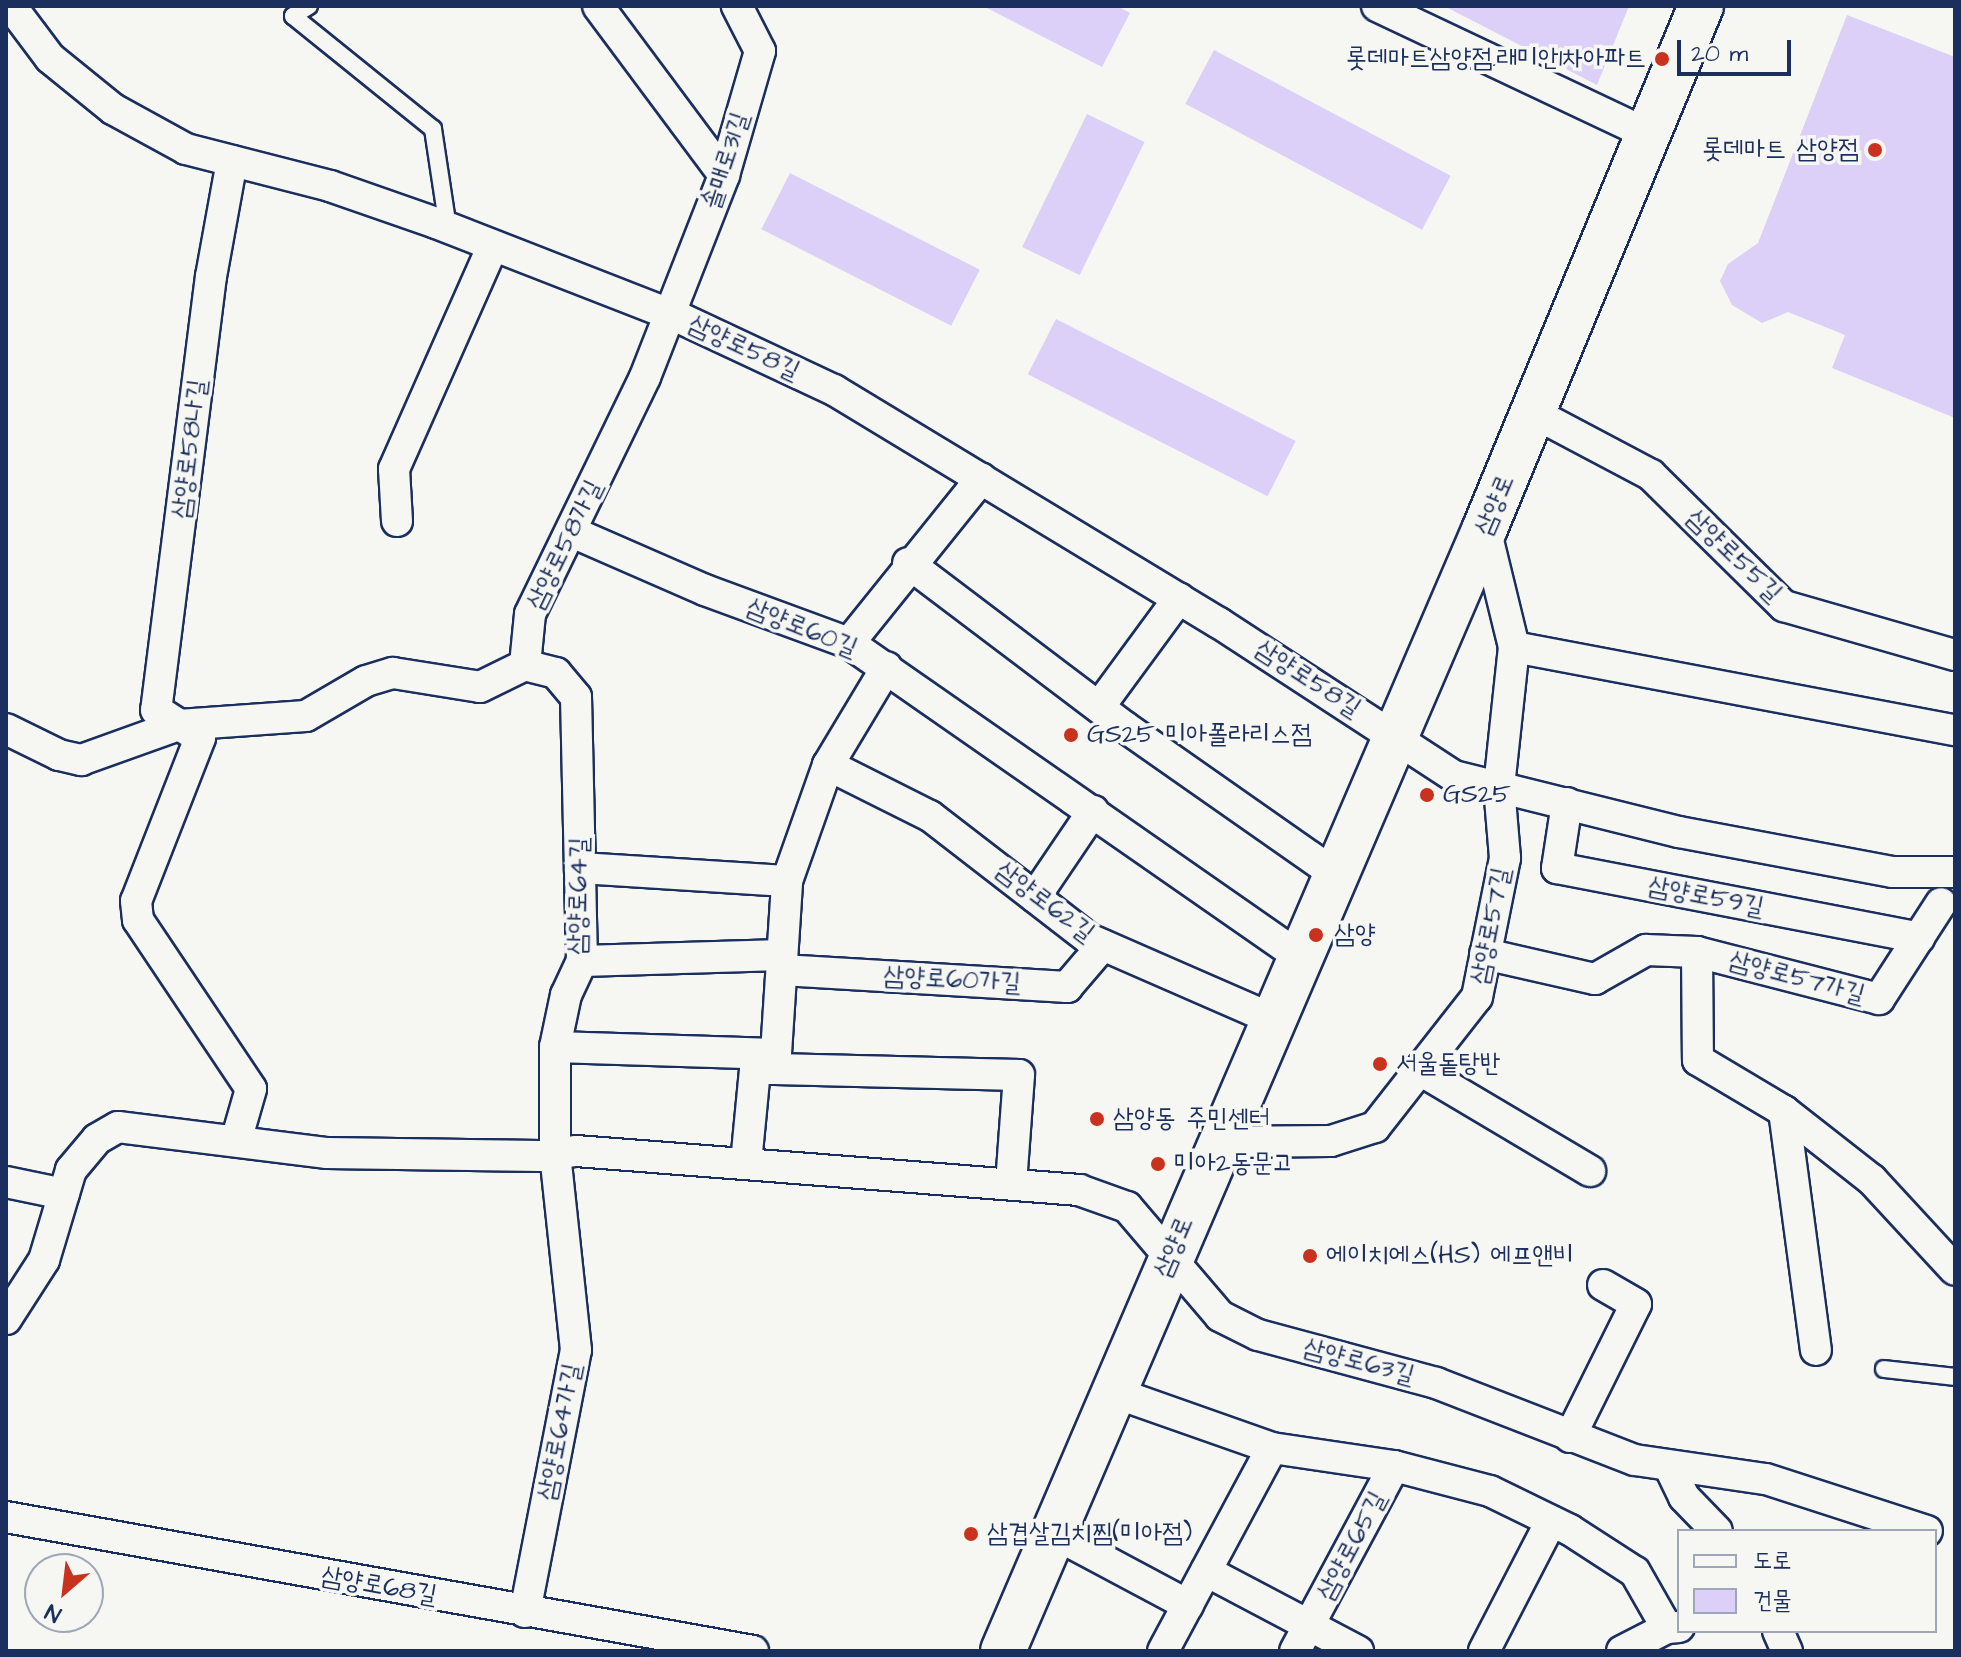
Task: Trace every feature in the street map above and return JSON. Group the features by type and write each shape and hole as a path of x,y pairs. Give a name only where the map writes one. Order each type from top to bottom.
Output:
{"main road":[{"name":"삼양로","path":"1003,1651 1534,413 1701,6"}],"street":[{"name":"삼양로58길","path":"11,6 50,58 113,109 186,149 330,186 448,228 671,317 834,390 1179,598 1395,735"},
{"path":"598,6 724,175"},
{"name":"솔매로31길","path":"671,317 724,175 760,51 737,6"},
{"path":"1377,6 1650,135"},
{"name":"삼양로58나길","path":"179,725 156,710 211,276 232,161"},
{"path":"397,521 394,469 493,246"},
{"name":"삼양로58가길","path":"525,665 530,614 572,532 671,317"},
{"name":"삼양로55길","path":"1534,413 1651,475 1784,606 1955,655"},
{"path":"849,643 908,563 981,479"},
{"name":"삼양로57길","path":"1219,1142 1331,1141 1375,1127 1477,997 1505,858 1499,787 1514,647 1485,528"},
{"name":"삼양로60길","path":"572,532 705,590 849,643 1300,957"},
{"path":"908,563 1099,707 1335,874"},
{"path":"1099,707 1179,598"},
{"path":"1514,647 1955,730"},
{"path":"6,729 59,755 81,760 179,725 306,716 366,681 393,673 480,687 525,665"},
{"name":"삼양로64길","path":"525,665 556,673 576,697 582,961 566,995 555,1047 555,1154"},
{"path":"776,1062 787,881 828,765 887,667"},
{"path":"179,725 200,738 136,901 138,920 251,1089 236,1141"},
{"path":"1395,735 1454,776 1694,835 1892,872 1955,872"},
{"name":"삼양로62길","path":"828,765 930,816 1103,945 1272,1019"},
{"name":"삼양로59길","path":"1567,803 1557,868 1919,938"},
{"path":"1035,897 1093,811"},
{"path":"580,868 787,881"},
{"path":"1924,872 1948,906"},
{"name":"삼양로57가길","path":"1485,954 1595,979 1646,950 1697,952 1879,999 1919,938 1948,906"},
{"name":"삼양로60가길","path":"582,961 782,962 1067,987 1103,945"},
{"name":"삼양로57가길","path":"1697,952 1698,1060 1784,1111 1872,1180 1955,1270"},
{"path":"555,1047 1019,1075 1011,1184"},
{"path":"746,1163 755,1069 776,1062"},
{"path":"1420,1070 1590,1171"},
{"path":"1784,1111 1816,1350"},
{"path":"6,1319 44,1260 71,1170 97,1139 118,1127 327,1153 555,1154 576,1151 1079,1190 1127,1207 1169,1259"},
{"name":"삼양로64가길","path":"525,1612 576,1350 555,1154"},
{"path":"6,1182 64,1194"},
{"name":"삼양로63길","path":"1169,1259 1220,1316 1258,1335 1436,1383 1635,1460 1766,1479 1921,1529"},
{"path":"1570,1437 1636,1304 1603,1285"},
{"name":"삼양로65길","path":"1113,1392 1272,1448 1394,1466 1490,1491 1551,1521 1635,1572 1673,1628"},
{"path":"1163,1651 1272,1448"},
{"name":"삼양로65길","path":"1302,1638 1394,1466"},
{"path":"1669,1466 1684,1497 1715,1529"},
{"name":"삼양로68길","path":"6,1517 753,1651"},
{"path":"1484,1651 1551,1521"},
{"path":"1053,1533 1188,1605"},
{"path":"1206,1571 1302,1638 1358,1651"},
{"path":"1622,1651 1673,1628"}],"lane":[{"path":"309,6 293,16 433,129 448,228"},
{"path":"1884,1369 1955,1377"}],"building":[{"path":"983,6 1117,6 1130,13 1102,67"},
{"path":"1444,6 1629,6 1597,85"},
{"name":"롯데마트 삼양점","path":"1847,15 1955,57 1955,418 1832,368 1845,335 1788,312 1762,323 1732,305 1720,281 1728,264 1758,243"},
{"path":"1214,50 1451,176 1422,230 1185,104"},
{"path":"1087,114 1145,142 1080,275 1022,247"},
{"path":"790,173 980,270 951,326 761,229"},
{"path":"1056,319 1296,441 1268,496 1028,374"}],"place":[{"name":"롯데마트삼양점.래미안1차아파트","path":"1662,59"},
{"name":"롯데마트 삼양점","path":"1875,150"},
{"name":"GS25 미아폴라리스점","path":"1071,735"},
{"name":"GS25","path":"1427,795"},
{"name":"삼양","path":"1316,935"},
{"name":"서울돝탕반","path":"1380,1064"},
{"name":"삼양동 주민센터","path":"1097,1119"},
{"name":"미아2동문고","path":"1158,1164"},
{"name":"에이치에스(HS) 에프앤비","path":"1310,1256"},
{"name":"삼겹살김치찜(미아점)","path":"971,1534"}]}
